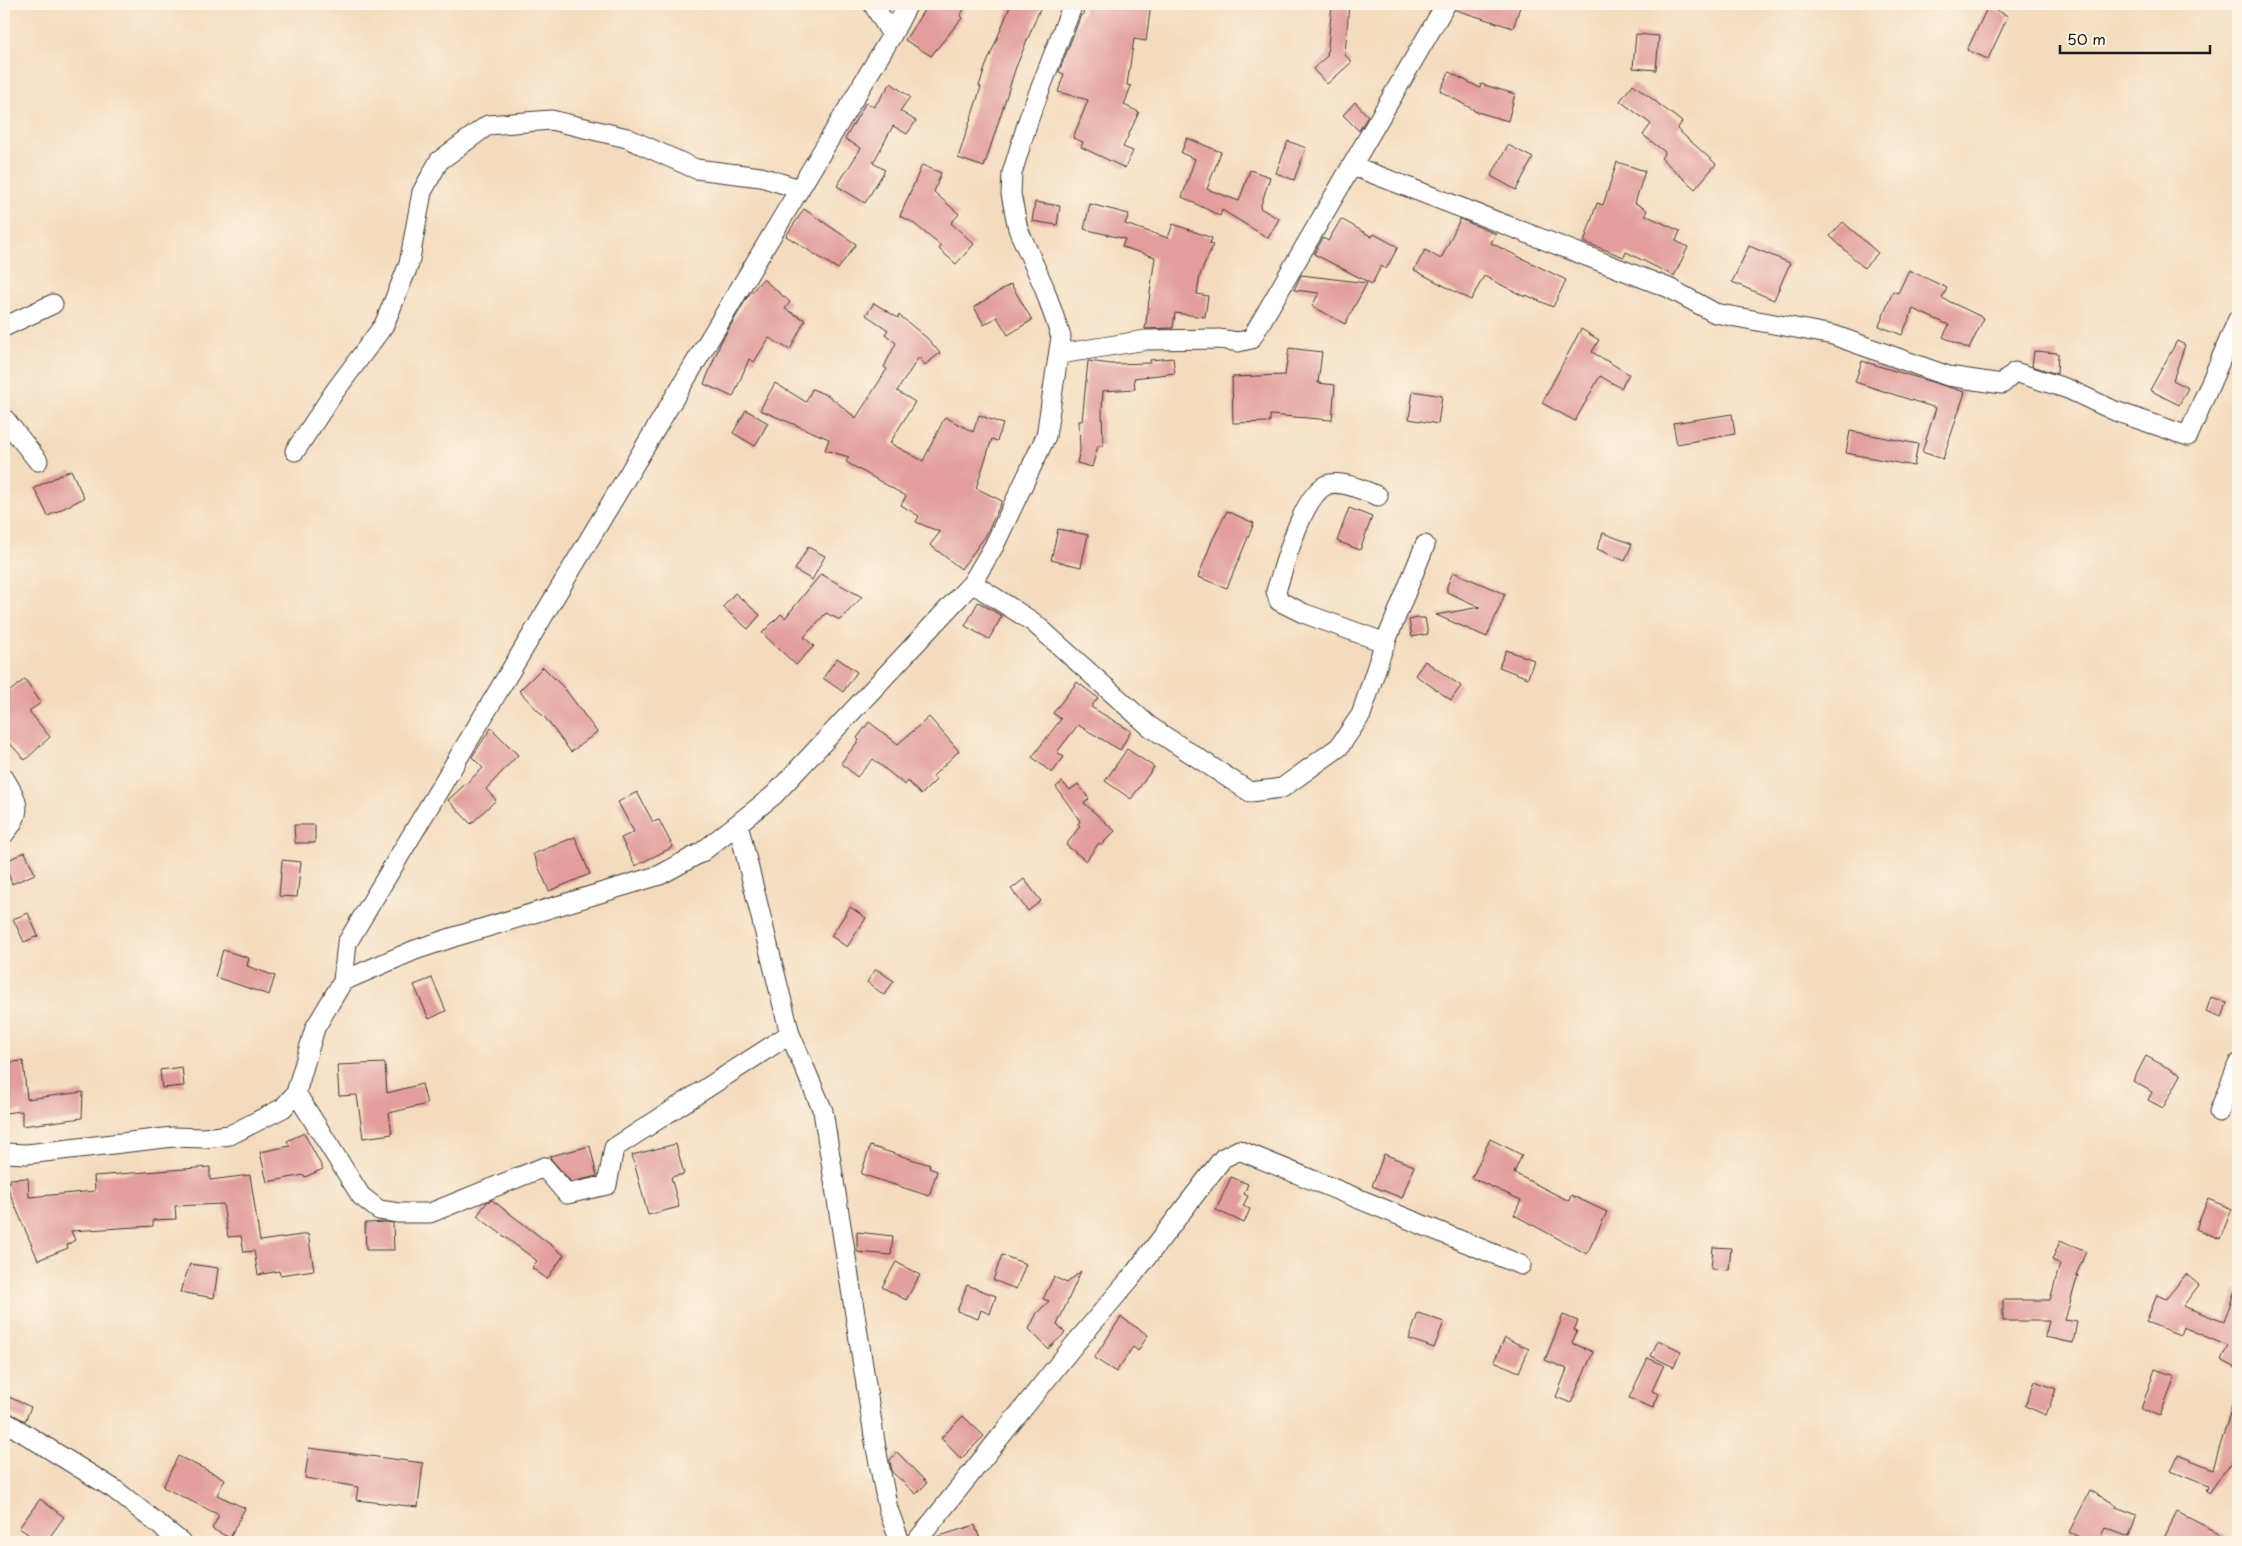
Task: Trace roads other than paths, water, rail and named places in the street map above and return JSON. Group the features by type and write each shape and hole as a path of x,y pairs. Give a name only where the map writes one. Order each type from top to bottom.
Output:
{"street":[{"path":"873,4 892,34"},
{"path":"4,1153 27,1154 173,1137 204,1138 230,1135 283,1108 296,1093 315,1028 343,981 348,944 800,189 908,4"},
{"path":"343,981 399,956 454,937 660,876 702,852 774,795 807,762 972,583 994,546 1046,436 1060,354 1061,337 1044,287 1018,229 1012,187 1018,151 1073,4"},
{"path":"1060,354 1146,340 1220,340 1238,342 1252,339 1446,4"},
{"path":"295,451 334,391 384,325 409,264 422,192 439,160 488,125 551,120 628,138 696,169 761,176 800,189"},
{"path":"1353,166 1669,288 1715,313 1833,335 1948,376 2002,384 2014,372 2068,389 2115,411 2188,436 2238,319"},
{"path":"4,327 53,304"},
{"path":"4,418 38,460"},
{"path":"1378,496 1347,485 1328,485 1314,495 1302,517 1276,591 1279,602 1386,643"},
{"path":"972,583 1033,622 1149,726 1250,792 1282,788 1339,747 1361,715 1386,643 1425,545"},
{"path":"4,778 18,800 17,816 4,834"},
{"path":"738,824 790,1034 823,1111 876,1448 888,1509 900,1542"},
{"path":"296,1093 361,1196 379,1210 399,1214 430,1213 544,1167 567,1194 607,1186 614,1148 790,1034"},
{"path":"2219,1112 2238,1064"},
{"path":"916,1542 1074,1345 1130,1279 1223,1158 1240,1150 1521,1265"},
{"path":"4,1420 114,1489 180,1542"}]}
